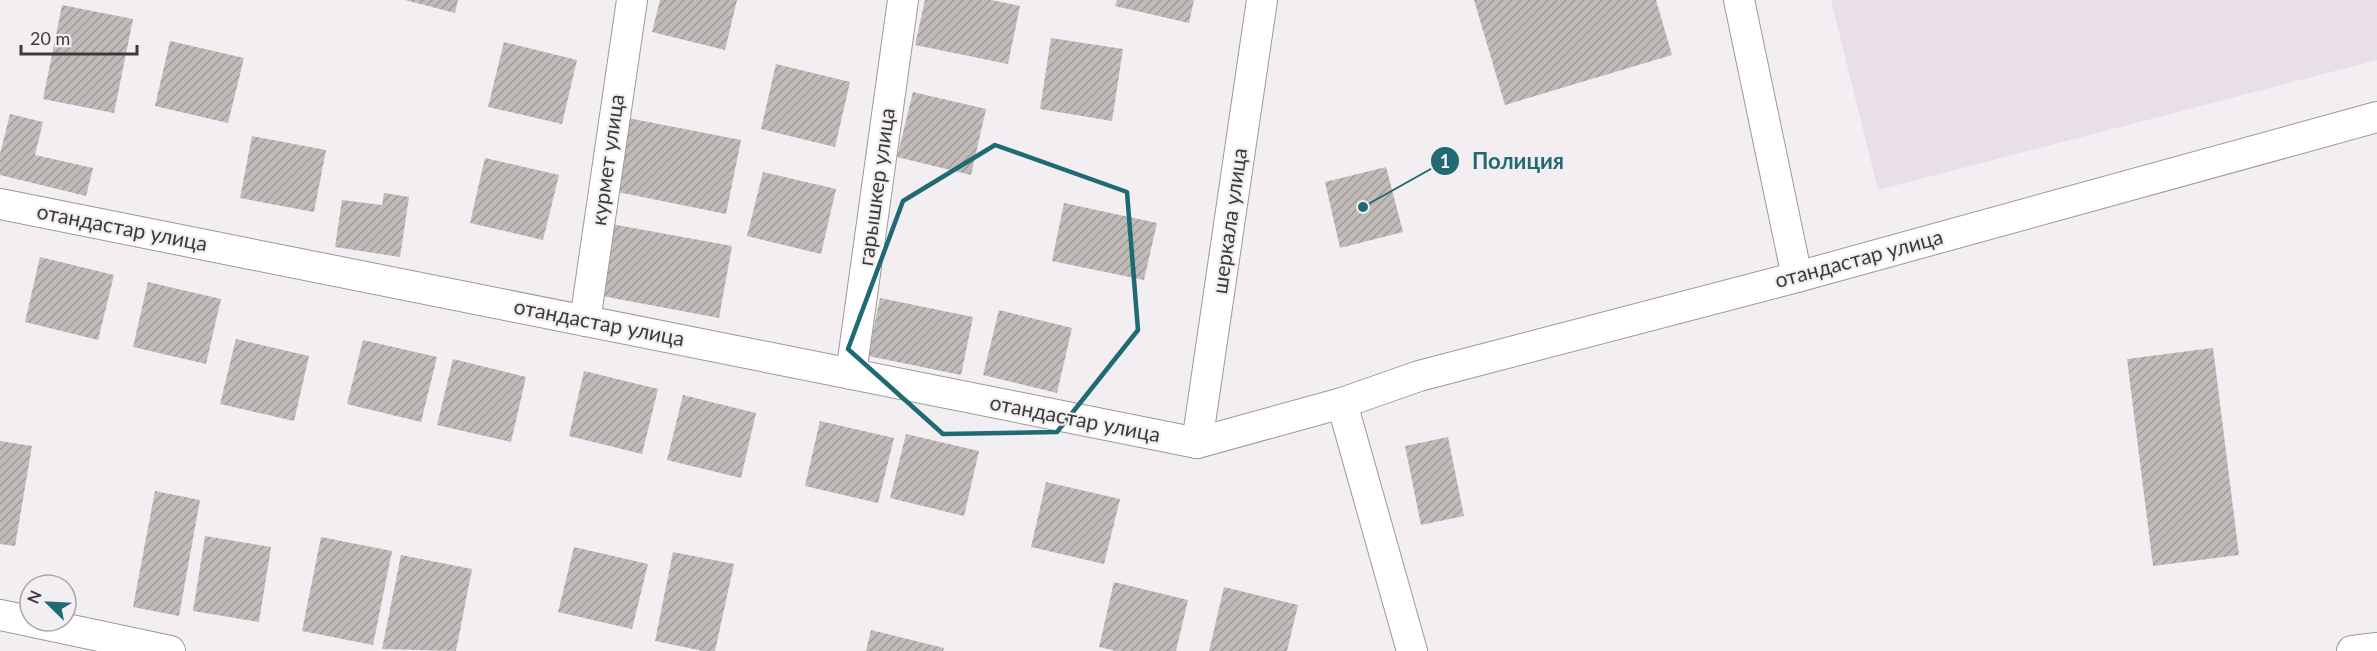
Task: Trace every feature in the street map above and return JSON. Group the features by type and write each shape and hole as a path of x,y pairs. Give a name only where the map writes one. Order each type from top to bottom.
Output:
{"street":[{"name":"курмет улица","path":"585,321 632,0"},
{"name":"гарышкер улица","path":"851,374 903,0"},
{"name":"шеркала улица","path":"1197,443 1262,0"},
{"path":"1739,0 1797,277"},
{"name":"отандастар улица","path":"0,204 1197,443 1342,403 1419,376 1797,277 2377,117"},
{"path":"1342,403 1412,651"},
{"path":"0,615 170,651"},
{"path":"2352,651 2377,648"}],"highlighted area":[{"path":"995,145 1127,192 1138,330 1057,432 943,434 848,349 903,201"}],"shaded area":[{"path":"1831,0 2377,0 2377,60 1878,190"}],"building":[{"path":"405,0 458,0 455,13"},
{"path":"660,0 737,0 725,50 652,32"},
{"path":"925,0 991,0 1020,6 1008,64 915,45"},
{"path":"1117,0 1194,0 1189,23 1115,6"},
{"path":"1474,0 1656,0 1672,55 1505,105"},
{"path":"62,5 133,19 114,113 43,99"},
{"path":"1051,38 1123,49 1112,121 1040,109"},
{"path":"170,41 244,58 228,123 155,106"},
{"path":"504,42 577,60 562,124 488,107"},
{"path":"776,64 850,82 835,147 761,129"},
{"path":"913,92 986,109 971,175 897,157"},
{"path":"10,114 43,122 35,155 93,168 86,196 0,175 0,154"},
{"path":"628,118 741,140 726,214 613,191"},
{"path":"252,136 326,150 314,212 240,198"},
{"path":"485,158 559,175 543,240 470,223"},
{"path":"1386,167 1403,232 1340,248 1325,182"},
{"path":"763,172 836,189 821,254 747,236"},
{"path":"384,193 409,197 400,257 335,247 342,200 382,205"},
{"path":"1064,203 1157,223 1144,280 1052,261"},
{"path":"611,224 732,246 719,318 597,295"},
{"path":"40,257 114,275 98,340 25,322"},
{"path":"148,282 221,299 206,364 133,347"},
{"path":"880,298 973,317 961,375 868,356"},
{"path":"999,310 1072,328 1057,393 983,375"},
{"path":"236,339 309,356 294,421 220,404"},
{"path":"363,340 437,357 421,422 347,404"},
{"path":"2213,348 2239,555 2153,566 2127,359"},
{"path":"453,359 526,377 511,442 437,425"},
{"path":"584,371 658,389 642,454 569,436"},
{"path":"683,395 756,413 741,478 667,460"},
{"path":"820,421 894,438 878,503 805,486"},
{"path":"906,434 979,451 964,516 890,498"},
{"path":"1448,437 1464,516 1421,525 1405,446"},
{"path":"0,441 32,446 15,546 0,544"},
{"path":"1046,482 1120,499 1104,564 1031,547"},
{"path":"155,491 200,500 179,616 133,607"},
{"path":"205,536 271,547 259,622 193,611"},
{"path":"321,537 392,551 373,645 302,631"},
{"path":"574,547 648,564 632,629 558,612"},
{"path":"673,552 734,564 715,651 703,651 655,641"},
{"path":"401,555 472,569 456,651 382,649"},
{"path":"1114,582 1188,600 1176,651 1116,651 1099,647"},
{"path":"1224,587 1298,605 1287,651 1209,651"},
{"path":"871,630 944,648 943,651 866,651"}],"place":[{"name":"Полиция","path":"1363,207"}]}
